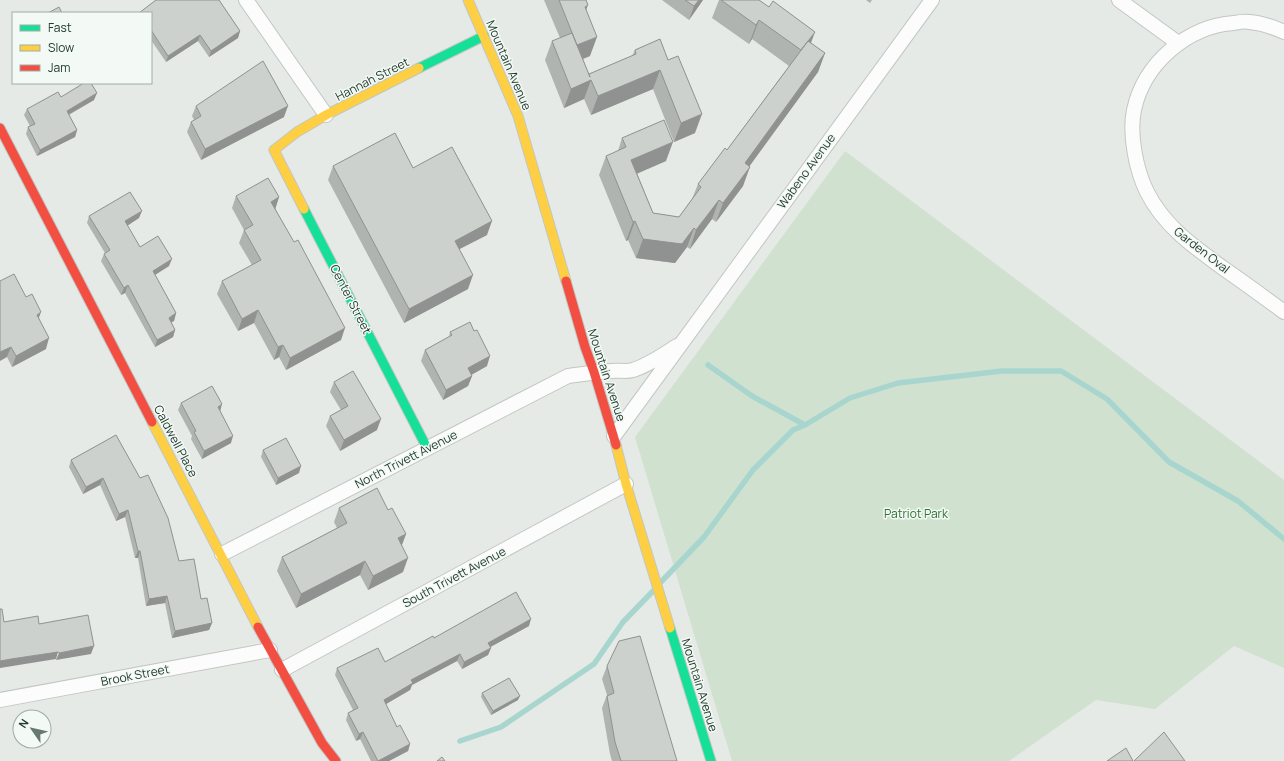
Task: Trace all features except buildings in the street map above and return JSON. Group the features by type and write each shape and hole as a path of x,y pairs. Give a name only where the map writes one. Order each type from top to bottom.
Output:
{"street":[{"path":"246,0 326,115"},
{"name":"Mountain Avenue","path":"468,0 518,116 584,347 594,372 614,436 626,484 711,761"},
{"name":"Wabeno Avenue","path":"614,436 932,0"},
{"path":"1119,0 1178,44"},
{"name":"Garden Oval","path":"1284,32 1269,25 1248,22 1224,24 1201,30 1178,44 1154,67 1142,88 1134,110 1133,135 1134,150 1141,179 1147,192 1163,217 1184,239 1284,312"},
{"name":"Hannah Street","path":"274,150 297,132 326,115 484,36"},
{"name":"Caldwell Place","path":"0,128 222,554 270,650 322,744 336,761"},
{"name":"Center Street","path":"274,150 427,448"},
{"name":"Wabeno Avenue","path":"594,372 615,370 623,372 632,370 648,364 682,343"},
{"name":"North Trivett Avenue","path":"222,554 568,376 594,372"},
{"name":"South Trivett Avenue","path":"282,670 626,484"},
{"name":"Brook Street","path":"0,700 270,650"}],"green space":[{"name":"Patriot Park","path":"845,151 1284,480 1284,668 1234,646 1155,709 1096,700 1009,761 732,761 635,437"}],"waterway":[{"path":"708,365 752,396 805,425"},
{"path":"661,582 704,537 753,470 793,430 805,425 850,398 898,383 1002,371 1061,371 1107,399 1169,462 1238,501 1284,539"},
{"path":"460,741 501,727 594,664 623,622 654,590"}],"traffic: fast":[{"path":"419,68 484,36"},
{"path":"304,209 427,448"},
{"path":"670,628 711,761"}],"traffic: slow":[{"path":"468,0 518,116 566,281"},
{"path":"304,209 274,150 297,132 326,115 419,68"},
{"path":"152,422 258,627"},
{"path":"616,445 626,484 670,628"}],"traffic: jam":[{"path":"0,128 152,422"},
{"path":"566,281 616,445"},
{"path":"258,627 322,743 336,761"}]}
